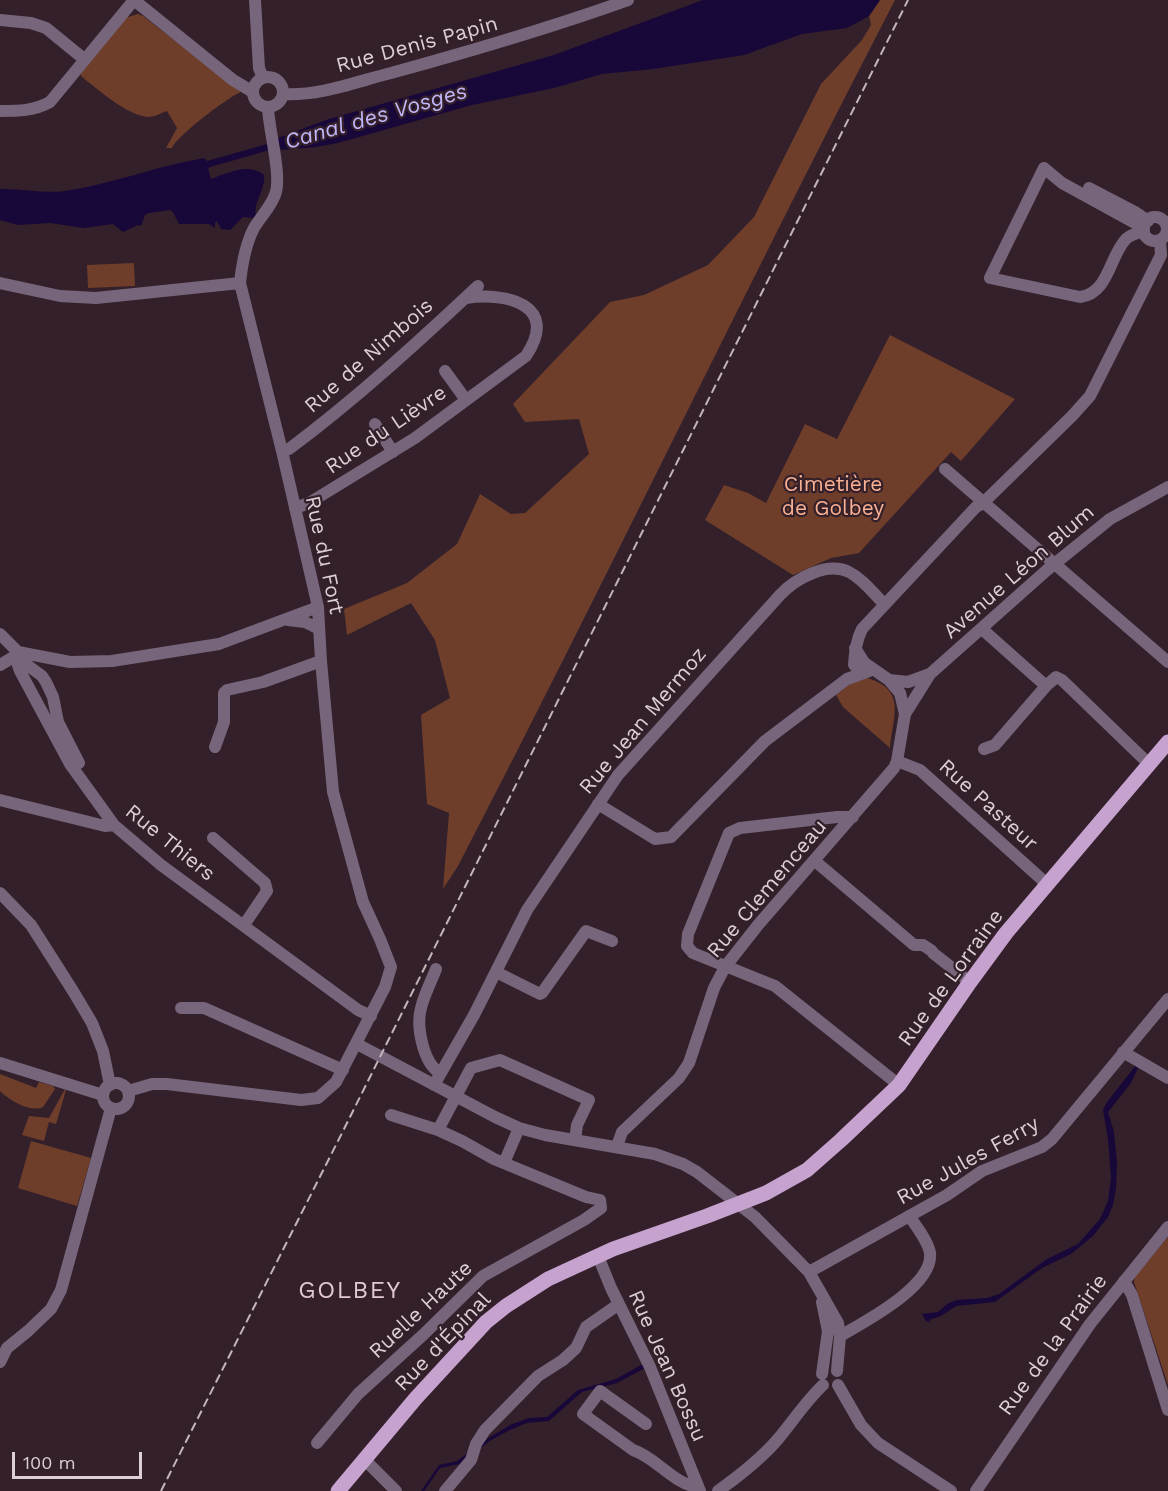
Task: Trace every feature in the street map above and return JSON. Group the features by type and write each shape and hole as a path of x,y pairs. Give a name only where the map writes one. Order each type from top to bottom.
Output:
{"main road":[{"name":"Rue de Lorraine","path":"739,1204 807,1170 899,1085 1006,933 1168,742"},
{"name":"Rue d'Épinal","path":"338,1491 416,1398 486,1322 506,1306 548,1280 598,1256 739,1204"}],"street":[{"path":"0,111 40,108 50,102 134,0 233,80 253,92"},
{"path":"255,0 259,68 263,78"},
{"name":"Rue Denis Papin","path":"283,94 308,95 437,60 530,34 628,0"},
{"path":"0,20 31,23 46,28 84,59"},
{"path":"268,77 278,81 283,89 280,102 268,108 256,101 253,92 256,84 263,78 268,77"},
{"name":"Rue du Fort","path":"128,1091 152,1084 167,1084 301,1100 318,1098 336,1082 343,1070 385,987 391,967 363,902 333,792 318,607 240,283 243,255 254,228 266,212 276,191 275,161 268,108"},
{"path":"905,714 900,693 889,680 863,668 855,648 861,629 976,507 1090,396 1161,255 1166,231 1157,218 1145,227 1126,239 1099,288 1089,296 1070,296 990,278 1044,168 1066,176 1136,212 1145,227 1150,239 1166,231"},
{"path":"0,283 60,296 96,298 240,283"},
{"name":"Rue de Nimbois","path":"282,451 334,415 409,351 478,286"},
{"name":"Rue du Lièvre","path":"295,508 309,503 393,452 526,356 535,344 538,328 533,314 521,302 508,298 480,296 466,298"},
{"name":"Rue du Lièvre","path":"445,372 466,400"},
{"path":"375,424 393,452"},
{"path":"945,469 1168,662"},
{"name":"Avenue Léon Blum","path":"905,714 930,674 1054,564 1110,519 1168,487"},
{"name":"Rue Jean Mermoz","path":"434,1085 527,910 597,804 645,743 787,588 814,573 842,569 863,582 884,604"},
{"path":"0,634 17,654 70,662 112,662 219,644 318,607"},
{"path":"287,620 305,622 319,629"},
{"path":"982,628 1046,686"},
{"path":"0,665 17,654"},
{"name":"Rue Thiers","path":"17,654 46,682 53,698 58,722 84,775 82,781"},
{"name":"Rue Thiers","path":"17,654 20,671 66,756 114,825 161,865 358,1010 371,1016"},
{"path":"216,747 224,722 224,693 227,690 263,682 321,661"},
{"path":"597,804 655,839 671,837 765,741 863,668"},
{"name":"Avenue Léon Blum","path":"889,680 908,682 930,674"},
{"path":"984,749 994,745 1056,677 1062,680 1149,764"},
{"path":"900,693 908,682 916,696"},
{"path":"900,693 916,696"},
{"name":"Rue Clemenceau","path":"617,1146 622,1132 678,1078 689,1063 714,988 725,967 894,768 905,714"},
{"name":"Rue Pasteur","path":"897,761 920,770 1047,884"},
{"path":"0,800 105,826 114,825"},
{"path":"853,817 740,828 729,833 688,934 687,946 693,952 725,967 775,986 899,1085"},
{"name":"Rue Thiers","path":"213,838 265,883 267,891 244,925"},
{"path":"815,861 914,945 923,945 970,982"},
{"path":"0,893 31,925 92,1023 103,1052 106,1090 105,1103 111,1108 120,1109 129,1100 128,1091 118,1083 106,1090 0,1063"},
{"path":"496,972 542,993 586,932 612,941"},
{"path":"436,969 422,1003 420,1025 424,1047 431,1063 440,1073"},
{"name":"Rue Jules Ferry","path":"809,1272 947,1195 982,1171 1042,1147 1052,1139 1168,999"},
{"path":"181,1008 204,1008 343,1070"},
{"path":"357,1044 519,1128 545,1135 655,1154 683,1164 712,1183 755,1217 809,1272 835,1316 840,1336 837,1371 841,1380 831,1389 823,1379 828,1331 820,1292"},
{"path":"1124,1052 1168,1078"},
{"path":"438,1130 471,1068 500,1060 589,1100 577,1125 575,1140"},
{"path":"0,1362 7,1348 51,1309 62,1290 111,1108"},
{"path":"392,1115 438,1130 504,1163 519,1128"},
{"name":"Ruelle Haute","path":"317,1443 358,1394 483,1276 600,1210 602,1204 600,1200 586,1197 504,1163"},
{"path":"712,1183 719,1201 712,1215"},
{"path":"840,1336 895,1304 925,1272 930,1253 909,1216"},
{"name":"Rue de la Prairie","path":"976,1491 1068,1355 1168,1227"},
{"name":"Rue Jean Bossu","path":"598,1256 650,1367 699,1489"},
{"path":"1124,1281 1132,1295 1168,1410"},
{"path":"445,1491 471,1460 484,1430 538,1376 563,1360 576,1348 586,1327 619,1304"},
{"path":"718,1491 753,1464 776,1441 813,1394 829,1369 837,1371"},
{"path":"838,1385 867,1433 878,1443 951,1491"},
{"path":"646,1424 600,1391 583,1414 687,1486 699,1489"},
{"path":"364,1459 396,1491"}],"green space":[{"path":"880,0 895,0 568,650 458,866 443,889 449,813 427,804 421,715 450,698 435,640 411,603 347,635 344,609 407,583 457,544 480,494 511,514 525,513 589,454 579,419 525,422 513,404 610,302 644,295 708,265 754,217 821,84 862,40 871,25 869,16"},
{"path":"138,14 241,92 204,117 172,148 166,148 177,128 167,111 148,117 131,112 81,76 81,73 125,18"},
{"path":"134,263 135,286 88,288 87,265"},
{"name":"Cimetière de Golbey","path":"890,335 1015,399 961,461 951,452 859,553 831,558 793,575 705,520 724,485 748,493 766,503 805,424 837,439"},
{"path":"864,677 878,682 892,696 895,714 890,748 843,707 836,695 851,683"},
{"path":"0,1074 36,1088 39,1082 53,1086 55,1089 43,1107 26,1107 14,1102 0,1091"},
{"path":"65,1089 56,1124 49,1122 44,1141 22,1135 29,1116 49,1118"},
{"path":"31,1141 91,1158 77,1206 18,1188"},
{"path":"1168,1237 1168,1385 1134,1282 1135,1276"}],"water":[{"name":"Canal des Vosges","path":"703,0 880,0 869,16 847,28 802,34 744,55 653,69 602,74 554,88 472,105 338,143 281,150 280,147 208,168 211,179 245,169 252,169 264,175 256,206 256,216 243,217 230,230 221,229 217,221 215,228 209,224 179,224 170,210 149,213 145,215 141,226 138,225 123,232 113,224 84,228 50,223 18,225 0,220 0,189 65,191 186,161 204,158 207,161 278,141 278,138 329,119 554,55"},
{"path":"1136,1065 1139,1066 1131,1083 1108,1112 1114,1132 1117,1163 1116,1188 1108,1217 1093,1236 1071,1254 1042,1268 995,1302 956,1306 941,1316 929,1320 931,1323 926,1321 922,1314 938,1312 947,1304 957,1300 987,1298 999,1294 1047,1259 1078,1244 1100,1219 1108,1201 1111,1178 1103,1110"},
{"path":"643,1364 645,1368 617,1383 582,1392 549,1421 527,1423 510,1430 491,1440 460,1464 440,1468 424,1491 421,1491 439,1465 457,1461 510,1425 529,1418 547,1417 578,1390 616,1379"}],"railway":[{"path":"161,1491 908,0"}],"district":[{"name":"GOLBEY","path":"350,1291"}]}
